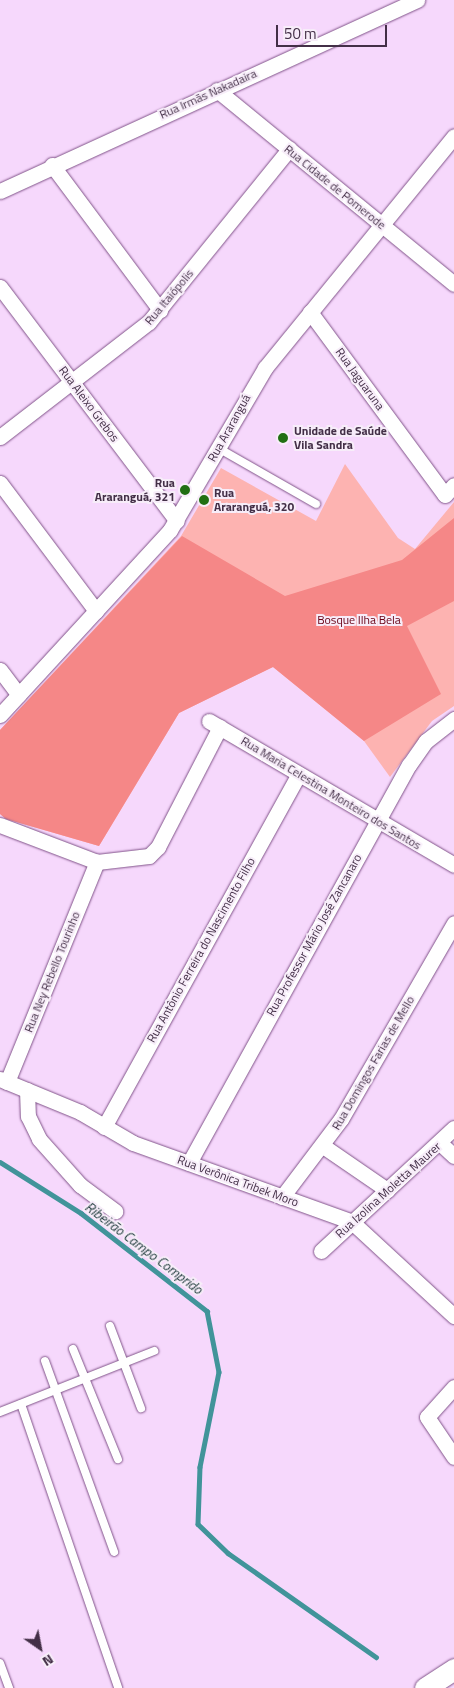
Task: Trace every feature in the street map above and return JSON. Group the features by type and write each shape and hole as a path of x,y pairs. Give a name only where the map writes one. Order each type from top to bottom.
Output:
{"main road":[{"path":"425,1688 454,1669"}],"street":[{"name":"Rua Irmãs Nakadaira","path":"0,191 52,165 417,0"},
{"name":"Rua Cidade de Pomerode","path":"217,90 454,284"},
{"name":"Rua Araranguá","path":"0,715 177,521 259,376 454,136"},
{"name":"Rua Itaiópolis","path":"0,437 138,332 160,310 289,149"},
{"path":"52,165 160,310"},
{"name":"Rua Aleixo Grebos","path":"0,287 177,521"},
{"name":"Rua Jaguaruna","path":"310,312 450,490"},
{"path":"0,483 96,611"},
{"path":"0,670 19,695"},
{"name":"Rua Professor Mário José Zancanaro","path":"189,1163 417,752 435,732 454,719"},
{"name":"Rua Maria Celestina Monteiro dos Santos","path":"97,862 141,859 155,852 215,724 454,865"},
{"name":"Rua Antônio Ferreira do Nascimento Filho","path":"104,1127 299,774"},
{"path":"0,825 97,862"},
{"name":"Rua Ney Rebello Tourinho","path":"4,1081 97,862"},
{"name":"Rua Domingos Farias de Mello","path":"282,1197 323,1146 454,923"},
{"name":"Rua Verônica Tribek Moro","path":"4,1081 80,1112 133,1143 352,1222 454,1316"},
{"path":"27,1090 28,1116 39,1139 80,1185 115,1211"},
{"name":"Rua Izolina Moletta Maurer","path":"321,1251 440,1143 454,1128"},
{"path":"440,1143 454,1156"},
{"path":"323,1146 387,1190"},
{"path":"454,1387 427,1417 454,1457"}],"lane":[{"path":"218,448 316,504"},
{"path":"110,1326 141,1408"},
{"path":"73,1348 118,1459"},
{"path":"0,1412 154,1351"},
{"path":"45,1361 114,1552"},
{"path":"21,1404 118,1688"},
{"path":"0,1663 9,1688"}],"green space":[{"name":"Bosque Ilha Bela","path":"345,464 398,538 415,549 454,502 454,706 432,721 390,777 364,741 273,667 179,713 99,846 6,819 0,814 0,730 181,536 221,468 316,521"},
{"name":"Bosque Ilha Bela","path":"454,518 454,601 407,626 441,694 364,741 273,667 179,713 99,846 6,819 0,814 0,730 182,536 285,596 402,560"}],"waterway":[{"name":"Ribeirão Campo Comprido","path":"0,1162 81,1213 207,1311 219,1372 200,1467 198,1524 228,1553 376,1657"}],"place":[{"name":"Unidade de Saúde Vila Sandra","path":"283,438"},
{"name":"Rua Araranguá, 321","path":"185,490"},
{"name":"Rua Araranguá, 320","path":"204,500"}]}
